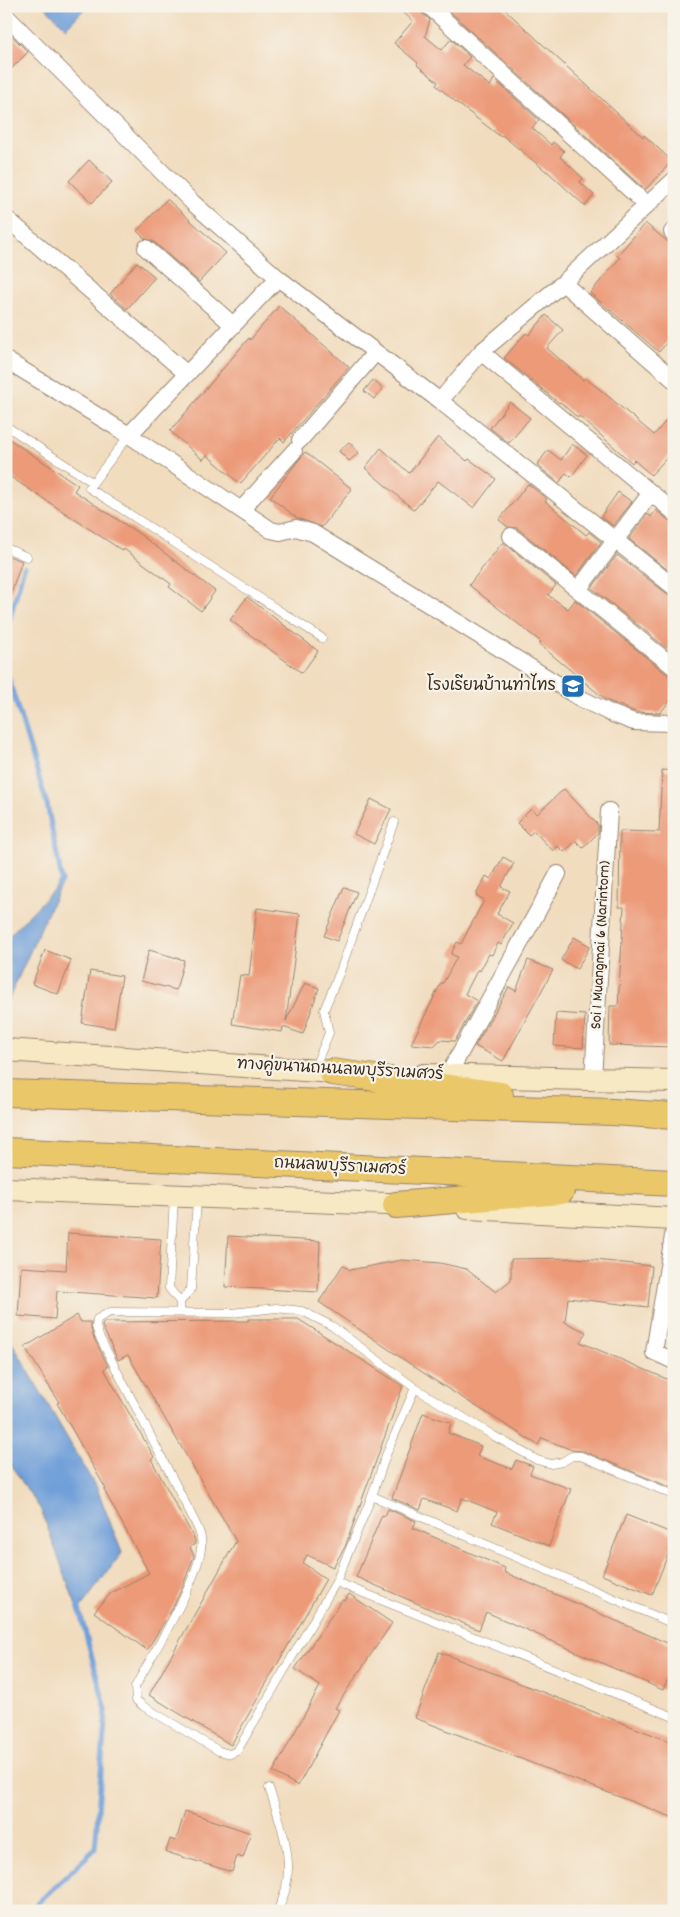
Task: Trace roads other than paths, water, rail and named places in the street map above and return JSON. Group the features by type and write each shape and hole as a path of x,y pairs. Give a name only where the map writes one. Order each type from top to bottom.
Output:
{"main road":[{"name":"ทางคู่ขนานถนนลพบุรีราเมศวร์","path":"8,1050 323,1072 674,1081"},
{"path":"323,1072 448,1086 612,1112"},
{"path":"9,1093 612,1112 674,1116"},
{"name":"ถนนลพบุรีราเมศวร์","path":"8,1151 674,1184"},
{"path":"396,1204 674,1184"},
{"path":"7,1189 396,1204 674,1219"}],"street":[{"path":"428,6 647,204"},
{"path":"6,16 193,202 278,278 440,401 674,587"},
{"path":"440,401 481,352 563,283 674,180"},
{"path":"6,218 187,374"},
{"path":"146,248 233,325"},
{"path":"129,435 278,278"},
{"path":"563,283 674,380"},
{"path":"481,352 674,512"},
{"path":"241,510 375,353"},
{"path":"6,360 129,435 276,532 296,528 313,533 580,698 610,713 634,722 674,723"},
{"path":"578,590 650,494"},
{"path":"511,536 674,667"},
{"name":"Soi 1 Muangmai 6 (Narintorn)","path":"593,1079 610,811"},
{"path":"448,1075 558,874"},
{"path":"674,1230 654,1352 674,1361"}],"lane":[{"path":"6,426 92,482"},
{"path":"129,435 89,488 322,638"},
{"path":"6,548 27,558"},
{"path":"323,1072 330,1033 324,1010 394,822"},
{"path":"174,1195 169,1288 180,1302 180,1312"},
{"path":"180,1302 191,1289 197,1197"},
{"path":"415,1388 386,1455 372,1496 336,1582 237,1751 230,1754 219,1751 136,1700 135,1687 184,1597 200,1561 202,1539 191,1514 99,1336 96,1327 97,1319 110,1312 232,1313 276,1308 302,1311 332,1326 415,1388 537,1460 551,1464 562,1462 572,1456 581,1456 674,1495"},
{"path":"372,1496 674,1624"},
{"path":"336,1582 674,1717"},
{"path":"268,1788 282,1825 288,1858 285,1890 277,1911"}],"water":[{"path":"44,6 87,6 66,28"},
{"path":"62,881 6,1005 6,939"},
{"path":"6,1328 7,1334 98,1491 122,1553 78,1611 41,1510 6,1458"}],"waterway":[{"path":"6,632 24,567"},
{"path":"6,670 47,804 62,881 58,886"},
{"path":"29,1911 95,1849 106,1710 78,1605"}],"place":[{"name":"โรงเรียนบ้านท่าไทร","path":"573,686"}]}
